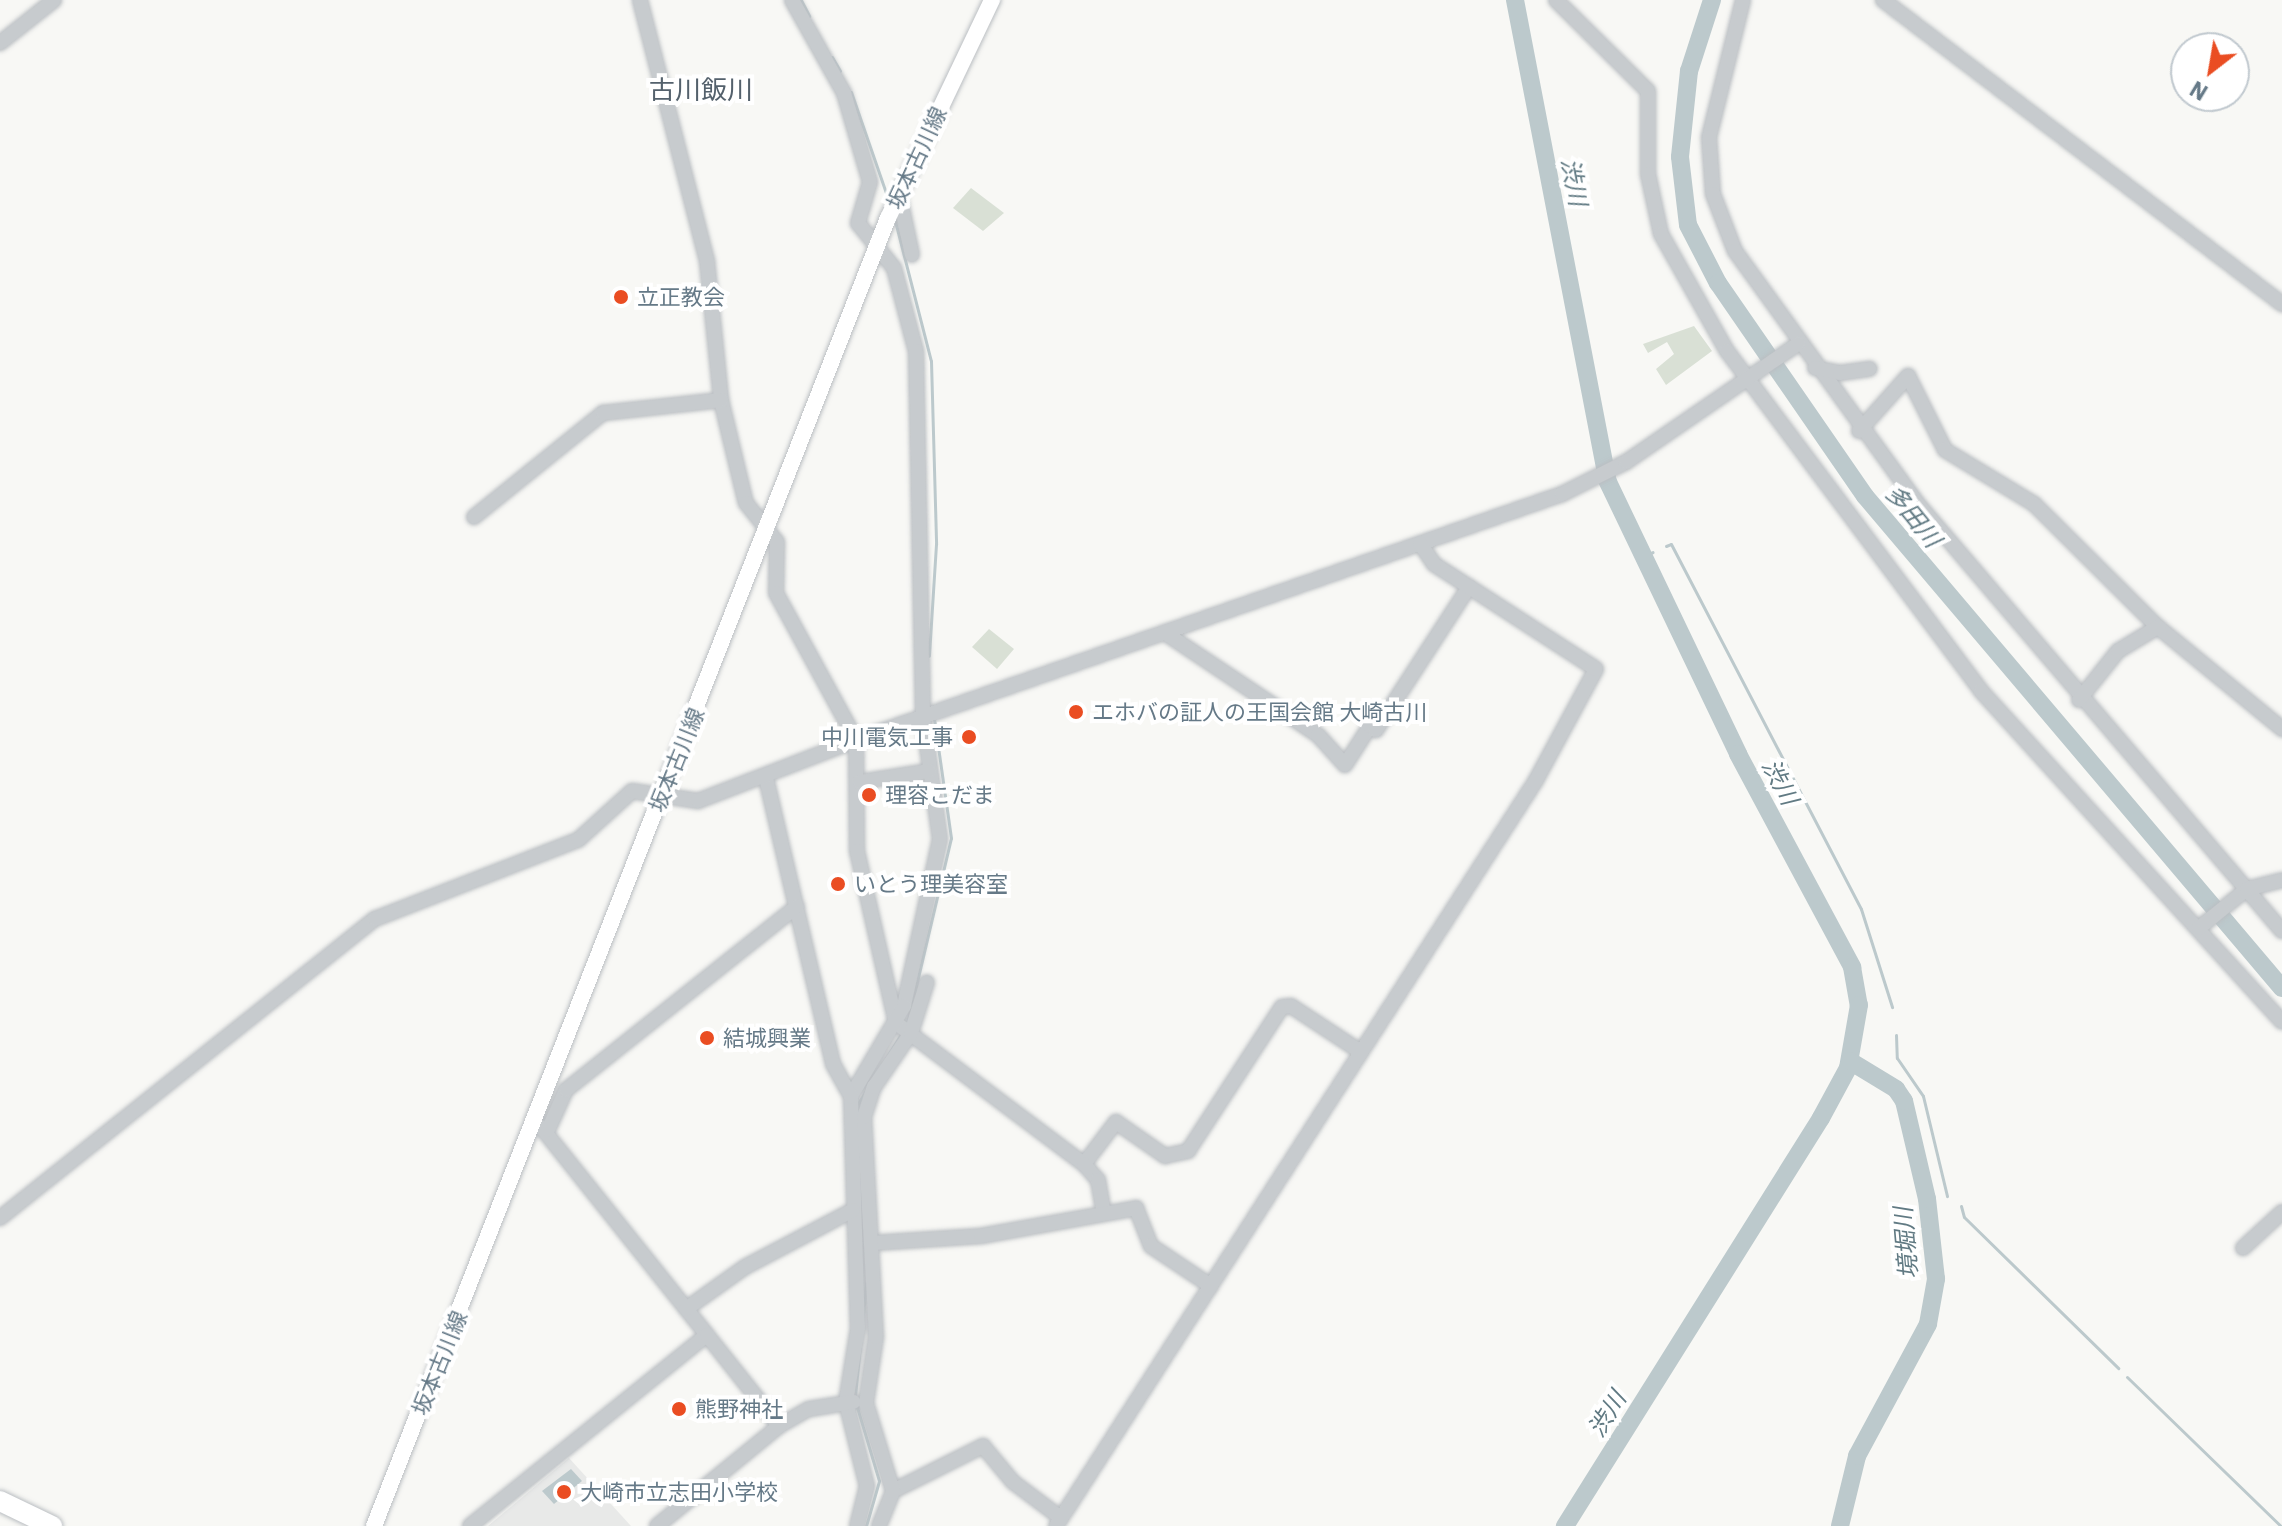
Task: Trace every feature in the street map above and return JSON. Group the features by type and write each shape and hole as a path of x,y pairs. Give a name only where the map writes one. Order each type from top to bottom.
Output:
{"highway":[{"path":"0,1501 52,1526"}],"main road":[{"name":"坂本古川線","path":"374,1526 541,1126 662,796 877,245 992,0"}],"street":[{"path":"0,43 54,0"},
{"path":"640,0 707,261 721,400 746,503 780,552 776,593 856,740 860,782 857,851 904,1028 1084,1164 1098,1180 1103,1209"},
{"path":"792,0 844,93 870,182 858,223 894,268 916,351 930,715 929,771 940,839 904,1028 851,1096"},
{"path":"1556,0 1648,91 1648,174 1661,234 1692,297 1981,691 2201,926 2282,1022"},
{"path":"1743,0 1712,110 1713,194 1735,251 1795,346 1815,368 1859,431 2079,700 2282,931"},
{"path":"1883,0 2282,304"},
{"path":"898,196 912,255"},
{"path":"0,1218 375,919 578,840 632,791 698,801 766,778 856,740 1585,483 1623,464 1795,346"},
{"path":"1815,368 1840,373 1870,369"},
{"path":"1859,431 1908,376 1945,450 2034,504 2158,627 2282,729"},
{"path":"474,517 603,413 721,400"},
{"path":"879,1526 893,1491 983,1446 1013,1482 1059,1522 1535,782 1596,669 1434,564 1420,543"},
{"path":"1165,633 1318,735 1345,765 1370,726 1376,730 1469,587"},
{"path":"2079,700 2118,651 2158,627"},
{"path":"860,782 929,771"},
{"path":"766,778 833,1064 851,1096 861,1213 873,1243 876,1337 856,1402 893,1491"},
{"path":"2201,926 2244,891 2282,880"},
{"path":"779,1426 541,1126 566,1090 797,906"},
{"path":"857,1526 866,1465 856,1402 864,1117 874,1087 927,982"},
{"path":"1084,1164 1116,1122 1165,1156 1188,1151 1282,1007 1291,1006 1361,1052"},
{"path":"873,1243 1017,1231 1103,1209 1136,1208 1151,1246 1211,1286"},
{"path":"2243,1248 2282,1212"},
{"path":"686,1309 745,1267 861,1213"},
{"path":"470,1526 707,1335"},
{"path":"657,1526 779,1426 809,1409 856,1402"}],"shaded area":[{"path":"971,188 1004,213 983,231 953,208"},
{"path":"1694,326 1712,351 1666,385 1656,369 1674,354 1667,342 1648,353 1643,344"},
{"path":"989,629 1014,649 997,669 972,647"},
{"name":"大崎市立志田小学校","path":"569,1458 631,1526 488,1526"},
{"path":"571,1469 582,1481 554,1504 542,1491"}],"waterway":[{"path":"801,0 809,16"},
{"name":"渋川","path":"1515,0 1607,480 1738,754 1852,967 1859,1005 1848,1068 1821,1118 1565,1526"},
{"name":"多田川","path":"1712,0 1689,71 1680,157 1688,225 1718,283 1865,496 2282,988"},
{"path":"832,57 840,71"},
{"path":"851,92 889,202"},
{"path":"895,221 931,361 936,544 929,656"},
{"path":"1666,546 1671,544 1861,909 1892,1007"},
{"name":"渋川","path":"1641,558 1653,552"},
{"path":"907,1024 951,838 934,719"},
{"path":"857,1105 901,1034"},
{"path":"1896,1035 1897,1058 1923,1096 1947,1196"},
{"name":"境堀川","path":"1840,1526 1857,1456 1928,1324 1936,1279 1927,1199 1904,1101 1896,1089 1850,1061"},
{"path":"1961,1206 1964,1217 2118,1368"},
{"path":"861,1208 863,1233"},
{"path":"855,1396 866,1284"},
{"path":"2127,1377 2281,1526"},
{"path":"857,1407 879,1481 866,1526"}],"place":[{"name":"立正教会","path":"621,297"},
{"name":"エホバの証人の王国会館 大崎古川","path":"1076,712"},
{"name":"中川電気工事","path":"969,737"},
{"name":"理容こだま","path":"869,795"},
{"name":"いとう理美容室","path":"838,884"},
{"name":"結城興業","path":"707,1038"},
{"name":"熊野神社","path":"679,1409"},
{"name":"大崎市立志田小学校","path":"564,1492"}],"district":[{"name":"古川飯川","path":"701,90"}]}
